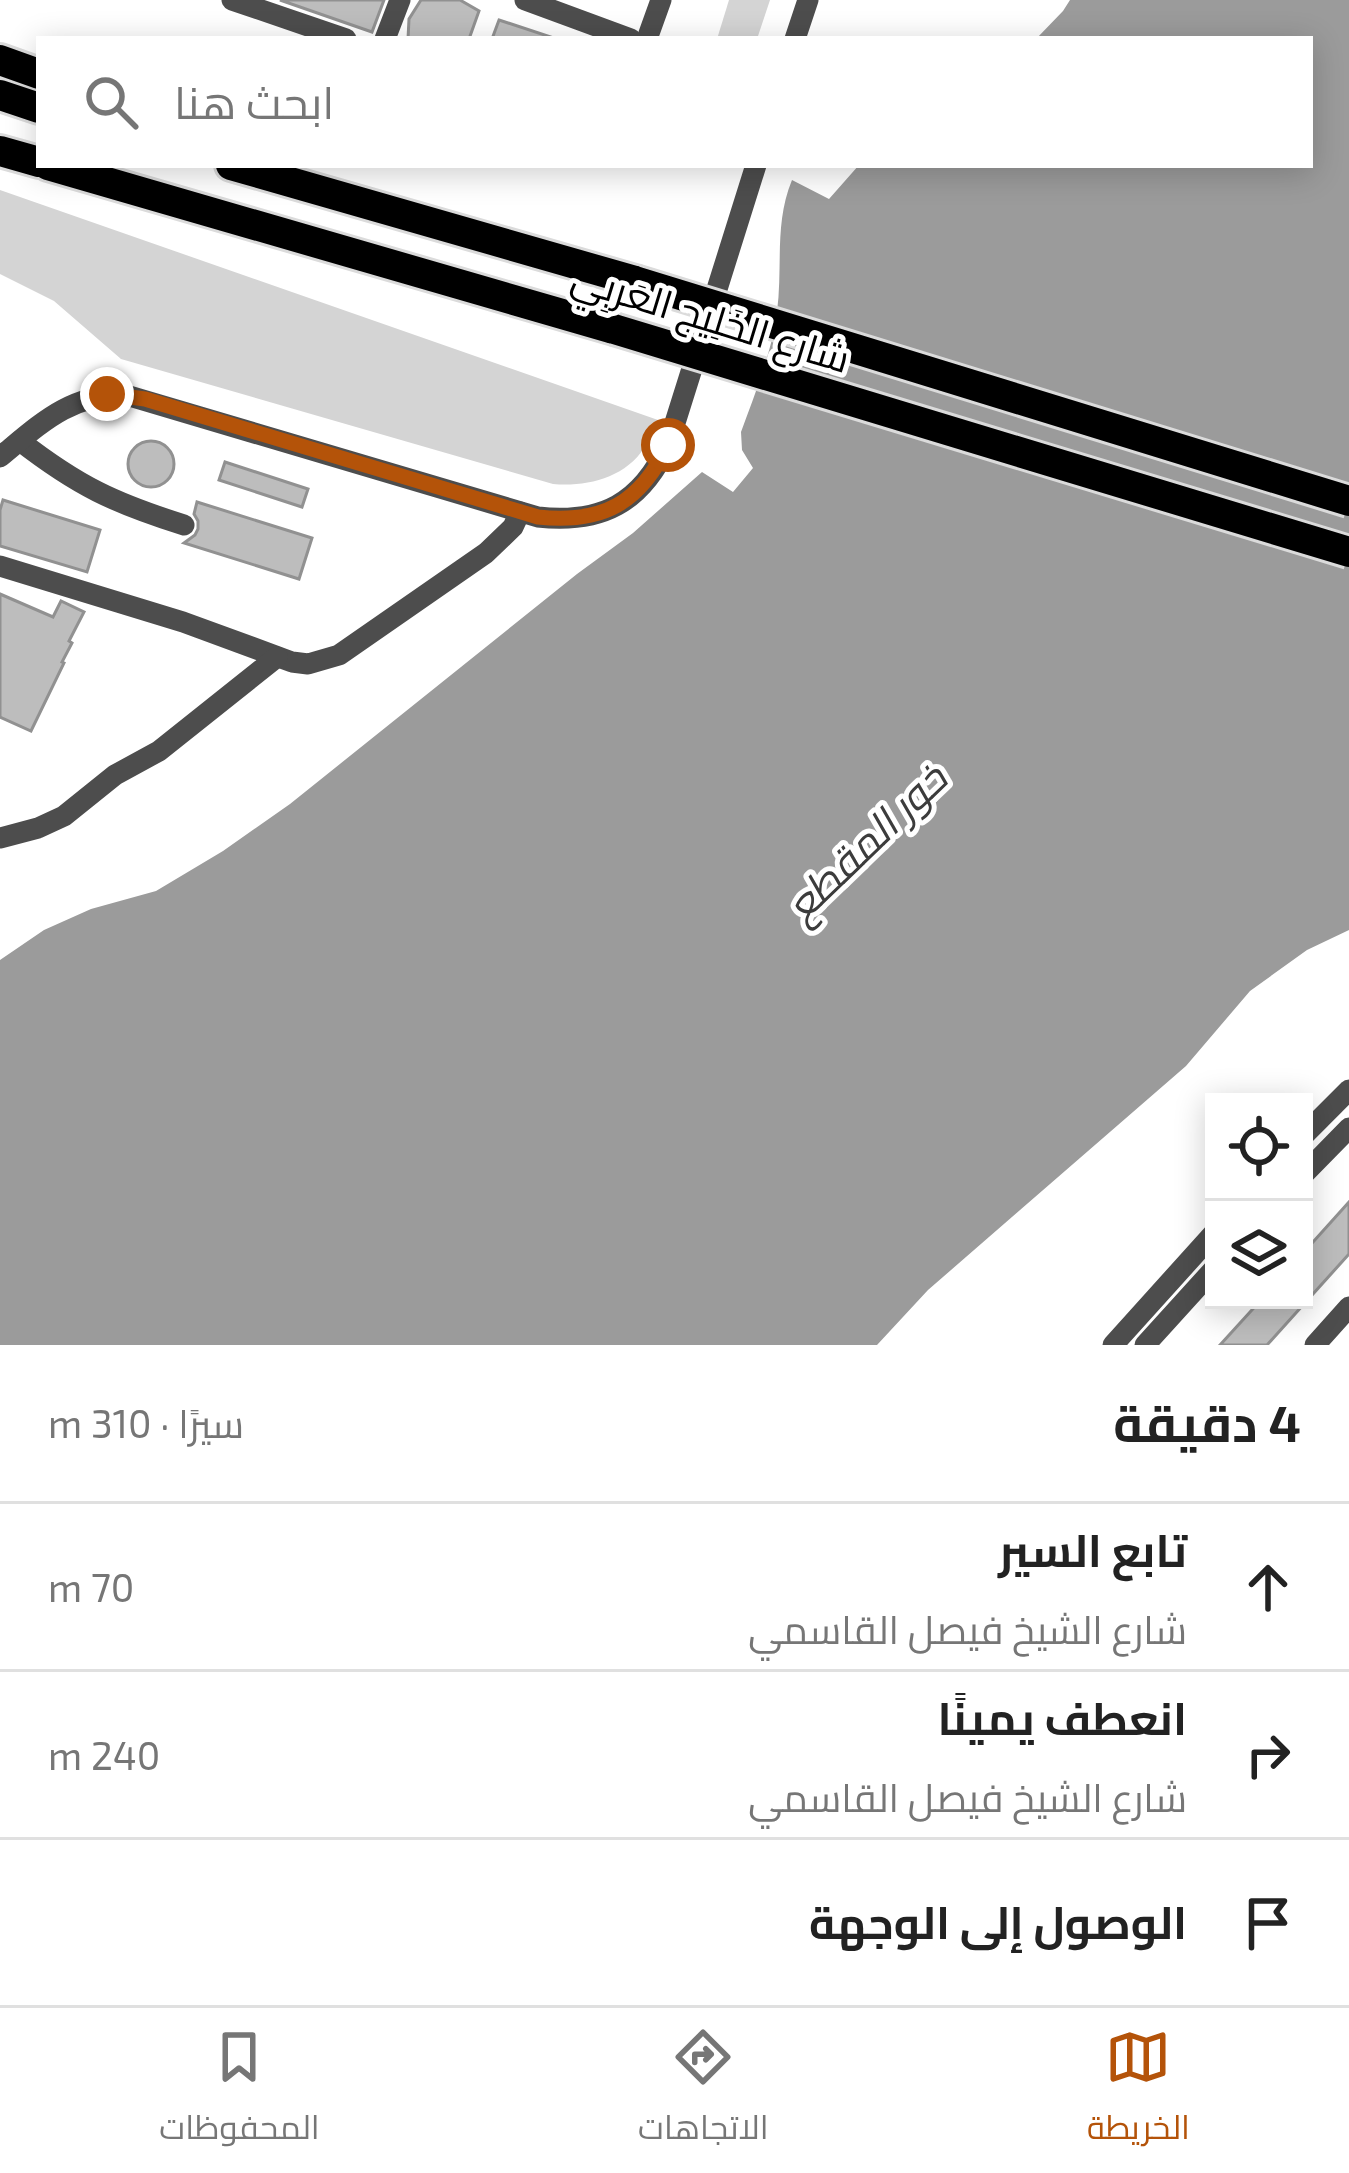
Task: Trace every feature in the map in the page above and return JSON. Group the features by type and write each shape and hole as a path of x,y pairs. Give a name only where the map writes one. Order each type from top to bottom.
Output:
{"highway":[{"path":"0,60 36,73"},
{"path":"0,95 36,107"},
{"path":"0,151 36,161"},
{"name":"شارع الخَلِيج العَربِي","path":"58,168 614,328 1349,552"},
{"name":"شارع الخَلِيج العَربِي","path":"241,168 635,281 1349,501"},
{"path":"297,168 404,216"}],"street":[{"path":"232,0 337,36"},
{"path":"386,36 400,0"},
{"path":"525,0 583,31 613,36"},
{"path":"648,36 661,0"},
{"path":"797,36 808,0"},
{"path":"0,457 70,405 88,397 126,395 520,512 566,520 594,516 620,505 641,488 668,445 755,168"},
{"path":"20,441 108,499 184,525"},
{"path":"0,566 308,664 339,655 486,554 520,512"},
{"path":"0,838 64,816 115,775 159,751 277,657"},
{"path":"1313,1126 1349,1090"},
{"path":"1313,1165 1349,1128"},
{"path":"1113,1345 1205,1243"},
{"path":"1145,1345 1205,1279"},
{"path":"1315,1345 1349,1307"}],"shaded area":[{"path":"729,0 770,0 758,36 718,36"},
{"path":"0,190 658,420 646,445 626,467 591,482 553,484 121,359 54,301 0,274"}],"water":[{"name":"خور المقطع","path":"1070,0 1349,0 1349,930 1307,950 1250,991 1186,1066 928,1290 877,1345 0,1345 0,960 44,930 91,909 156,891 223,851 290,804 633,533 702,472 733,492 753,468 742,450 741,432 775,325 781,229 792,180 829,199 856,168 1313,168 1313,36 1039,36"}],"building":[{"path":"280,0 384,0 372,32"},
{"path":"421,0 460,0 479,11 470,36 408,36 409,19"},
{"path":"499,20 548,36 493,36"},
{"path":"151,441 168,447 174,464 168,481 151,487 134,481 128,464 134,447"},
{"path":"225,462 308,489 302,507 219,480"},
{"path":"3,500 100,530 87,572 0,546"},
{"path":"197,502 312,538 299,579 184,543 198,529"},
{"path":"0,594 53,617 61,601 84,612 31,731 0,717"},
{"path":"1349,1202 1349,1254 1313,1294 1313,1242"},
{"path":"1253,1309 1299,1309 1267,1345 1220,1345"}],"route":[{"path":"107,394 145,399 538,517 566,520 594,516 620,505 641,488 668,445"}]}
